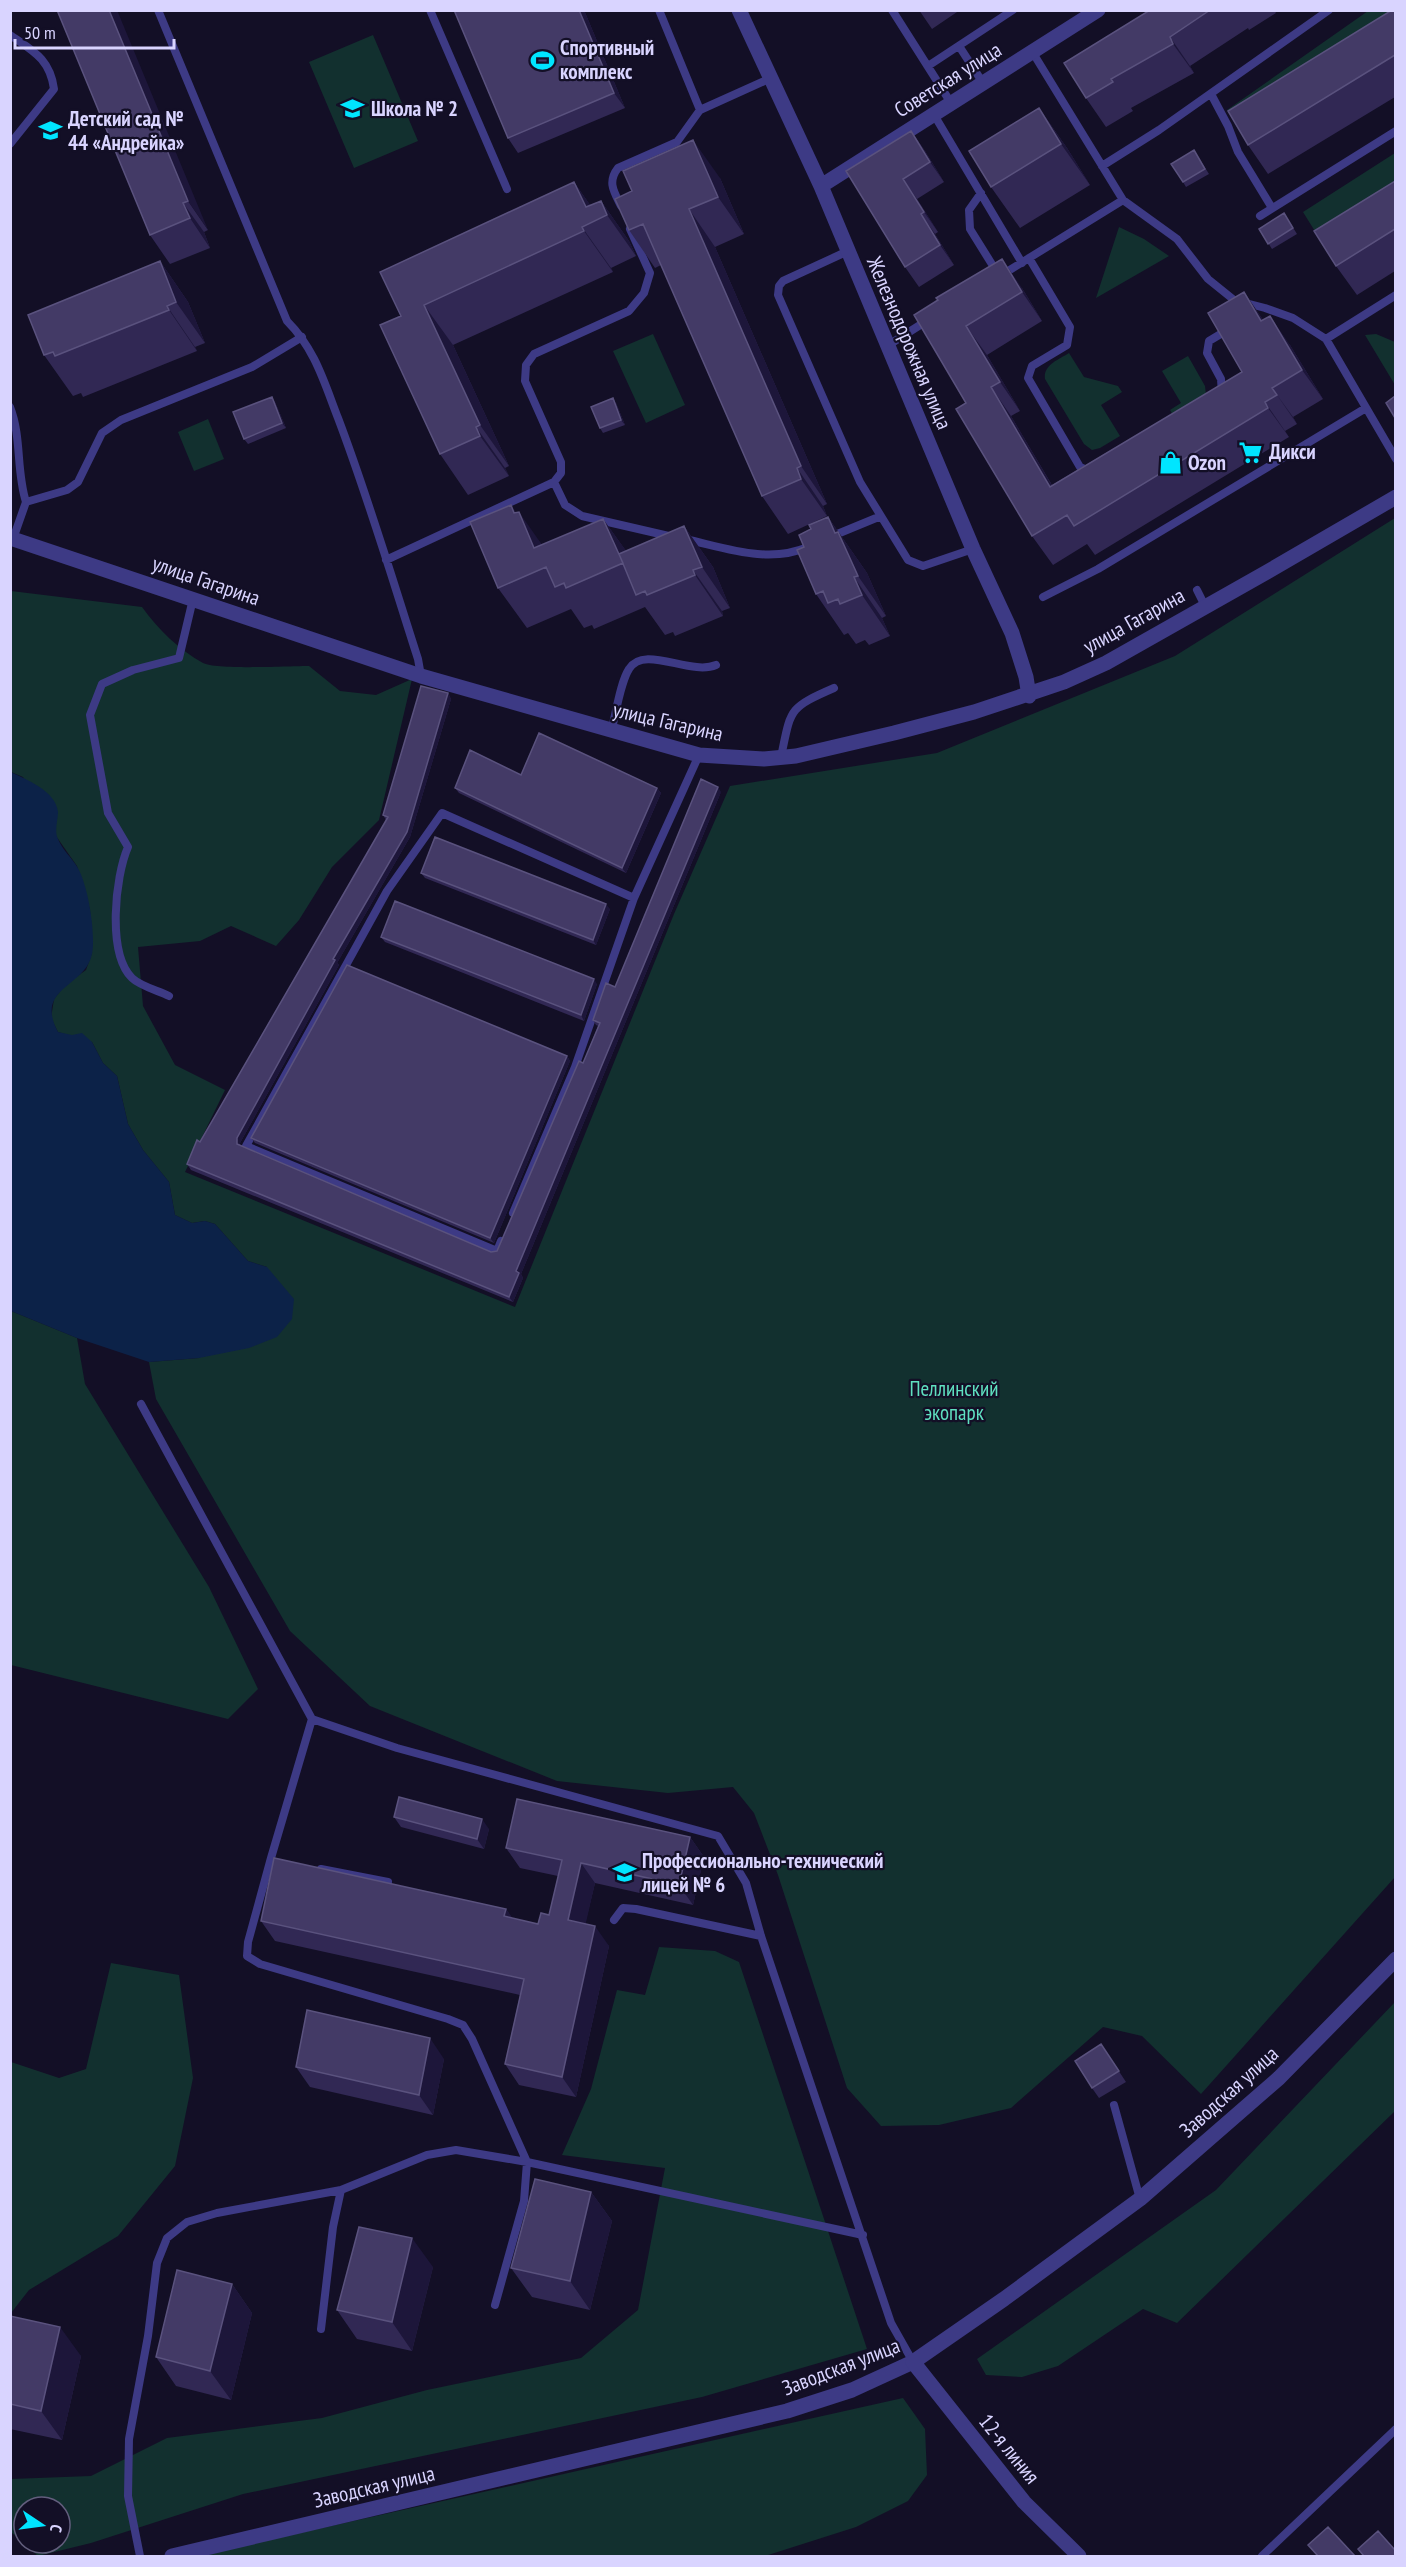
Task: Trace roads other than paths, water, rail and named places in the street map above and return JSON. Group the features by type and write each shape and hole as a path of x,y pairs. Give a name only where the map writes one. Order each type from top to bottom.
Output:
{"street":[{"name":"Железнодорожная улица","path":"740,10 821,186 973,549 1012,633 1026,677 1029,696"},
{"name":"Советская улица","path":"821,186 1098,10"},
{"name":"улица Гагарина","path":"12,539 421,676 611,732 699,755 731,758 781,757 894,733 1029,696 1106,663 1395,497"},
{"name":"Заводская улица","path":"172,2556 787,2411 852,2390 913,2362 1004,2299 1140,2199 1279,2078 1395,1959"},
{"name":"12-я линия","path":"913,2362 1024,2502 1078,2556"}],"lane":[{"path":"158,10 286,321 302,337 314,357 362,479 418,659 421,676"},
{"path":"430,10 507,189"},
{"path":"658,10 700,110"},
{"path":"892,10 951,103"},
{"path":"928,66 1013,10"},
{"path":"1102,166 1159,130 1329,10"},
{"path":"10,34 41,57 52,73 54,89 10,144"},
{"path":"959,46 982,83"},
{"path":"1033,53 1123,200 1177,239 1208,279 1234,300 1293,318 1326,339 1395,459"},
{"path":"386,560 555,482 561,473 561,462 525,381 526,365 534,354 629,311 644,293 650,273 612,186 612,176 618,168 677,142 700,110 771,78"},
{"path":"1211,94 1228,126 1238,152 1272,208"},
{"path":"933,113 981,193 1070,327 1067,345 1032,366 1028,378 1080,467 1090,472 1101,471"},
{"path":"1260,216 1395,131"},
{"path":"981,193 969,210 970,229 995,279 1123,200"},
{"path":"848,250 783,281 779,286 778,295 860,482 908,561 923,567 973,549"},
{"path":"1326,339 1395,295"},
{"path":"1256,313 1265,308"},
{"path":"887,346 935,316"},
{"path":"1216,402 1223,392 1221,379 1207,353 1209,340 1237,324"},
{"path":"26,502 67,490 78,482 102,433 121,420 252,368 302,337"},
{"path":"10,406 19,437 20,483 26,502 12,539"},
{"path":"1043,597 1098,569 1366,408"},
{"path":"555,482 565,505 582,516 601,521 755,554 792,554 814,544"},
{"path":"825,540 880,516"},
{"path":"1197,591 1205,606"},
{"path":"169,996 132,978 119,957 115,905 128,847 108,813 90,715 102,684 133,670 179,658 193,599"},
{"path":"611,732 628,671 635,661 645,658 696,669 716,665"},
{"path":"781,757 788,723 794,711 803,702 834,688"},
{"path":"511,1218 575,1067 634,898 699,755"},
{"path":"506,1229 497,1251 246,1146 387,891 442,813 634,898"},
{"path":"141,1404 312,1719 397,1748 718,1836 746,1883 761,1936 891,2323 913,2362"},
{"path":"312,1719 271,1858 248,1942 247,1956 260,1964 463,2025 472,2039 527,2162 524,2201 495,2305"},
{"path":"271,1858 283,1861"},
{"path":"306,1866 388,1882"},
{"path":"614,1920 623,1908 636,1909 761,1936"},
{"path":"1114,2105 1140,2199"},
{"path":"140,2556 128,2496 129,2439 148,2336 157,2263 166,2238 187,2222 217,2213 341,2190 427,2155 456,2150 527,2162 863,2235"},
{"path":"321,2329 333,2227 341,2190"},
{"path":"1263,2556 1395,2429"}],"water":[{"path":"10,772 39,787 52,798 58,812 57,836 80,873 90,908 93,934 92,954 88,965 63,989 52,1006 52,1017 58,1032 72,1035 82,1033 92,1042 103,1063 117,1076 128,1124 143,1150 169,1182 175,1215 192,1223 205,1221 215,1224 248,1261 267,1267 294,1299 292,1319 277,1337 249,1348 199,1358 149,1362 77,1338 11,1311"}],"place":[{"name":"Спортивный комплекс","path":"542,60"},
{"name":"Школа № 2","path":"353,109"},
{"name":"Детский сад № 44 «Андрейка»","path":"50,131"},
{"name":"Дикси","path":"1251,452"},
{"name":"Ozon","path":"1170,463"},
{"name":"Профессионально-технический лицей № 6","path":"624,1873"}],"park label":[{"name":"Пеллинский экопарк","path":"954,1401"}]}
